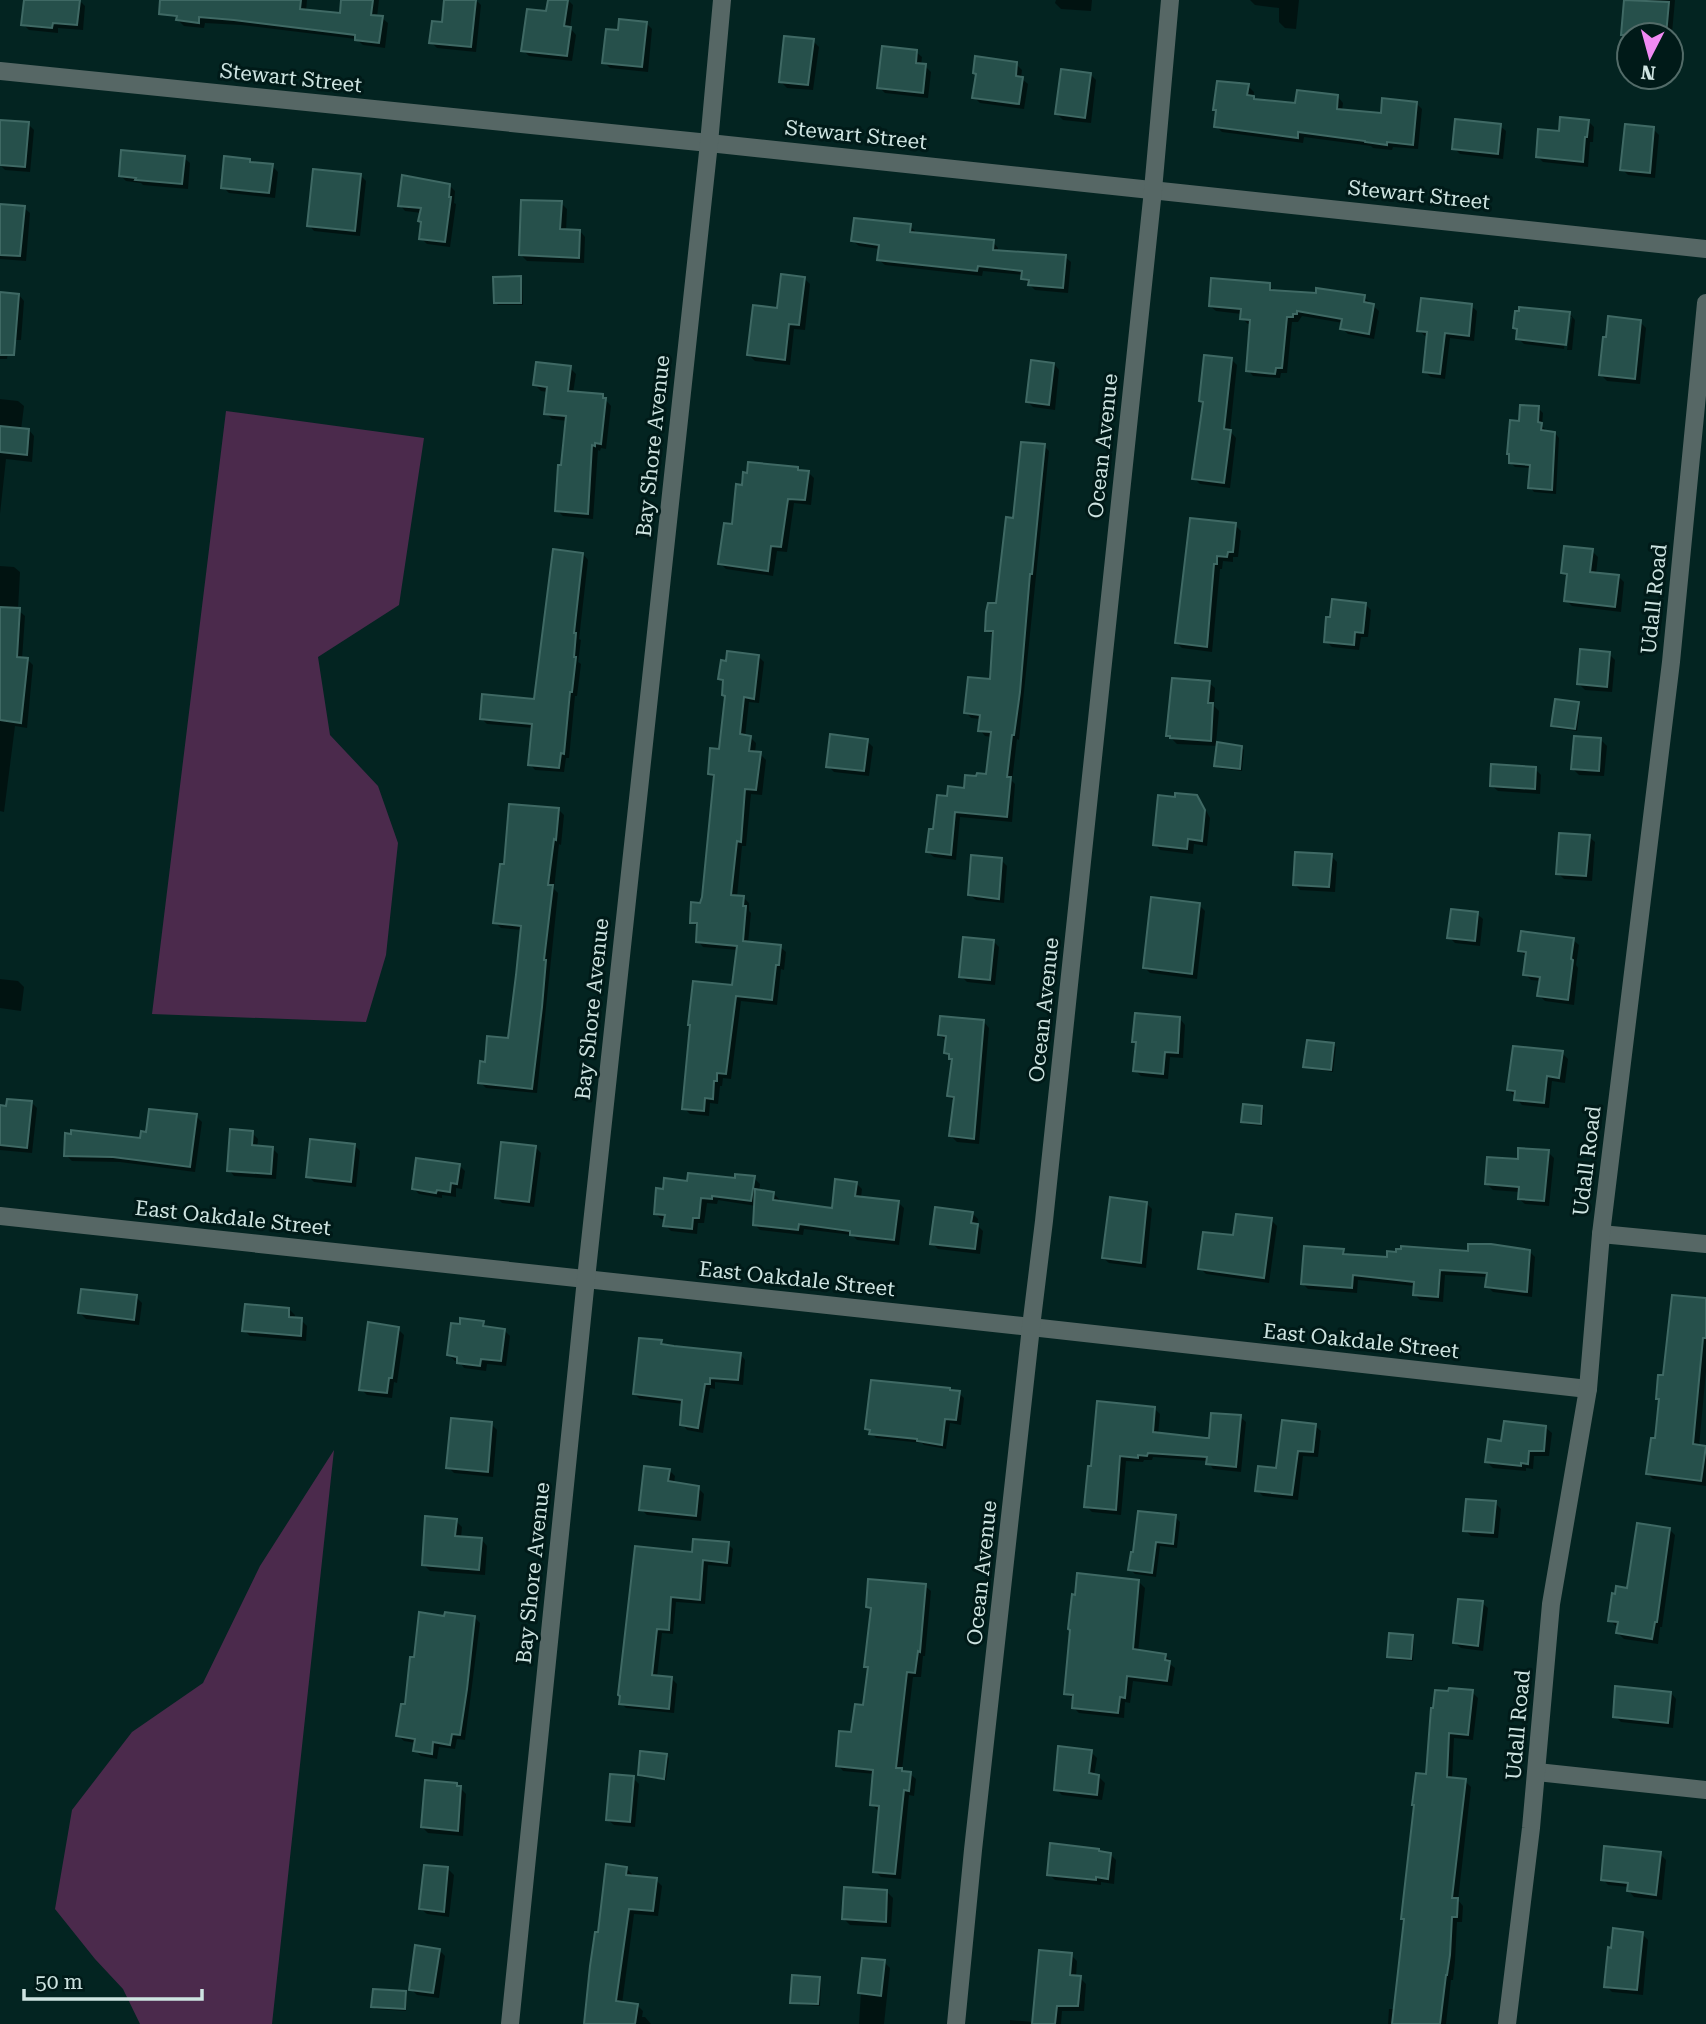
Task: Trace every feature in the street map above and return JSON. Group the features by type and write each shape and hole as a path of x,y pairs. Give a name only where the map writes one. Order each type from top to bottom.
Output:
{"street":[{"name":"Bay Shore Avenue","path":"510,2024 722,0"},
{"name":"Ocean Avenue","path":"956,2024 1044,1221 1153,190 1170,0"},
{"name":"Stewart Street","path":"0,71 709,142 1706,248"},
{"name":"Udall Road","path":"1507,2024 1537,1772 1551,1604 1588,1389 1601,1234 1671,663 1706,303"},
{"name":"East Oakdale Street","path":"0,1216 1588,1389"},
{"path":"1601,1234 1706,1244"},
{"path":"1537,1772 1706,1790"}],"shaded area":[{"path":"226,411 424,438 399,605 318,657 330,735 378,786 398,843 386,955 366,1022 152,1014"},
{"path":"334,1450 272,2024 140,2024 123,1989 55,1909 72,1810 132,1732 203,1683 260,1566"}],"building":[{"path":"24,0 80,0 77,25 53,23 52,28 21,25"},
{"path":"160,0 301,0 300,9 340,13 341,0 373,0 371,15 383,16 379,43 355,40 355,35 234,20 199,17 199,23 176,20 177,16 159,14"},
{"path":"444,0 476,0 471,47 429,43 432,21 442,22"},
{"path":"548,0 568,0 564,26 571,27 567,56 521,51 527,9 546,11"},
{"path":"1624,0 1669,2 1667,21 1622,21"},
{"path":"619,19 647,22 642,67 602,63 606,29 618,30"},
{"path":"784,36 814,39 808,85 779,82"},
{"path":"882,46 917,50 916,63 926,64 923,93 877,88"},
{"path":"975,56 1017,62 1016,76 1023,77 1019,104 972,98 976,74 973,73"},
{"path":"1061,69 1091,73 1085,118 1055,114"},
{"path":"1217,81 1249,84 1247,95 1254,96 1254,99 1295,103 1297,90 1338,95 1337,109 1381,113 1382,98 1417,102 1413,145 1387,142 1387,145 1298,132 1298,138 1214,127 1216,110 1213,110"},
{"path":"1560,117 1589,120 1583,162 1536,157 1538,129 1559,131"},
{"path":"1455,119 1501,124 1498,154 1452,149"},
{"path":"0,120 29,122 25,167 0,165"},
{"path":"1625,124 1654,127 1650,173 1620,170"},
{"path":"121,150 185,156 182,184 119,176"},
{"path":"224,156 273,164 269,193 221,188"},
{"path":"313,169 361,174 355,231 307,226"},
{"path":"402,175 450,184 451,197 445,242 419,239 421,222 418,221 421,208 398,206"},
{"path":"521,200 562,201 560,229 580,230 579,258 519,255"},
{"path":"0,204 25,206 20,256 0,255"},
{"path":"854,218 911,224 910,232 994,240 993,250 1066,255 1063,288 1028,285 1029,280 1021,279 1022,271 978,266 977,271 877,260 879,245 851,241"},
{"path":"781,274 805,277 799,325 789,324 785,360 747,355 753,305 777,308"},
{"path":"521,276 521,303 494,303 493,277"},
{"path":"1211,278 1270,283 1270,290 1316,293 1316,288 1365,295 1364,302 1374,304 1369,334 1340,329 1342,319 1297,311 1293,317 1287,317 1282,368 1276,368 1275,374 1246,371 1250,320 1240,319 1241,309 1209,306"},
{"path":"0,292 19,294 14,355 0,355"},
{"path":"1421,298 1472,304 1469,336 1445,333 1440,374 1423,372 1427,332 1417,331"},
{"path":"1519,307 1570,312 1566,345 1516,339 1517,329 1513,328 1515,311 1519,311"},
{"path":"1608,316 1641,320 1635,379 1599,375"},
{"path":"1204,355 1232,358 1224,429 1231,430 1224,483 1192,479 1203,402 1199,401"},
{"path":"1031,360 1054,363 1049,405 1026,402"},
{"path":"536,362 571,366 568,391 603,394 603,398 606,398 601,444 592,445 588,514 555,511 558,465 561,465 566,416 544,414 547,387 533,385"},
{"path":"1520,405 1539,406 1538,422 1542,423 1541,430 1555,432 1552,490 1528,488 1530,465 1509,463 1507,454 1510,420 1519,421"},
{"path":"0,426 29,429 27,455 0,452"},
{"path":"1021,442 1045,444 1020,692 1007,777 1011,777 1007,817 955,812 951,855 926,852 929,829 933,829 937,795 947,796 948,786 964,788 965,775 986,774 991,732 978,731 980,715 964,713 968,677 990,679 993,631 985,631 986,612 988,603 996,603 1006,517 1013,518"},
{"path":"748,462 798,467 798,470 809,471 805,500 788,499 781,547 771,546 768,571 718,564 724,523 732,524 736,484 742,485 743,472 747,473"},
{"path":"1190,518 1236,523 1233,552 1228,552 1227,557 1217,556 1217,564 1214,564 1207,647 1175,643"},
{"path":"1564,546 1593,549 1590,572 1619,575 1615,607 1564,601 1567,574 1561,573"},
{"path":"553,549 583,553 574,633 576,657 564,754 561,753 559,768 528,765 532,724 480,719 482,694 534,699"},
{"path":"1332,599 1366,603 1363,633 1355,632 1354,645 1324,642 1326,617 1330,617"},
{"path":"0,607 20,608 17,657 28,658 21,723 0,720"},
{"path":"1580,649 1610,652 1607,687 1577,684"},
{"path":"727,651 759,655 754,699 744,697 740,734 751,736 749,751 761,752 756,790 745,789 741,842 737,841 731,895 744,896 743,906 746,906 743,941 781,945 772,1000 736,996 726,1074 717,1073 713,1099 705,1098 704,1111 682,1109 693,981 732,985 737,946 696,942 697,923 690,923 691,902 700,903 702,897 714,775 708,774 710,748 719,749 725,696 722,695 723,680 718,679 721,660 726,661"},
{"path":"1172,678 1210,681 1208,703 1213,703 1211,741 1166,736"},
{"path":"1555,699 1579,702 1575,729 1551,726"},
{"path":"830,734 868,739 864,771 826,767"},
{"path":"1574,736 1601,738 1599,771 1571,769"},
{"path":"1217,742 1242,746 1240,769 1214,766"},
{"path":"1491,764 1536,767 1535,789 1490,786"},
{"path":"1175,793 1197,795 1205,810 1202,841 1188,839 1187,849 1153,845 1158,795 1175,797"},
{"path":"509,804 559,808 548,885 553,885 532,1089 478,1083 480,1061 485,1062 487,1036 508,1038 516,975 521,926 493,923 500,864 504,864"},
{"path":"1559,833 1590,835 1586,876 1556,874"},
{"path":"1295,852 1332,854 1329,887 1293,885"},
{"path":"971,855 1002,858 999,899 968,895"},
{"path":"1151,897 1200,903 1192,974 1143,968"},
{"path":"1451,909 1478,912 1475,941 1447,938"},
{"path":"1521,931 1574,938 1568,1000 1537,996 1540,977 1523,975 1526,952 1518,951"},
{"path":"963,937 994,940 990,980 959,977"},
{"path":"1135,1013 1180,1017 1178,1053 1165,1052 1163,1074 1133,1071"},
{"path":"940,1016 984,1020 974,1139 949,1136 954,1097 947,1096 952,1059 949,1059 949,1054 944,1053 946,1036 938,1035"},
{"path":"1307,1040 1334,1043 1331,1070 1303,1067"},
{"path":"1513,1046 1563,1051 1559,1078 1547,1076 1544,1103 1514,1100 1515,1091 1507,1090"},
{"path":"7,1099 32,1101 27,1148 0,1145 0,1105 6,1106"},
{"path":"1243,1104 1262,1106 1261,1124 1241,1122"},
{"path":"149,1109 197,1114 190,1167 113,1157 64,1156 65,1133 71,1134 71,1130 140,1138 141,1131 146,1132"},
{"path":"230,1129 253,1131 252,1145 273,1147 271,1174 227,1171"},
{"path":"310,1139 355,1144 351,1182 306,1177"},
{"path":"501,1142 536,1146 529,1202 495,1198"},
{"path":"1518,1148 1549,1150 1544,1201 1518,1199 1519,1187 1485,1184 1487,1157 1518,1159"},
{"path":"416,1158 460,1164 457,1184 451,1183 450,1192 412,1189"},
{"path":"688,1173 735,1178 735,1174 755,1176 751,1201 712,1196 712,1199 701,1198 699,1218 693,1218 692,1229 663,1226 665,1215 654,1214 656,1188 663,1189 664,1178 687,1181"},
{"path":"835,1179 857,1182 855,1196 899,1201 894,1240 850,1235 850,1231 799,1224 798,1230 753,1225 755,1189 774,1192 773,1200 832,1208"},
{"path":"1110,1197 1147,1202 1141,1263 1102,1258"},
{"path":"935,1207 973,1212 971,1223 978,1224 975,1249 930,1244"},
{"path":"1236,1214 1272,1218 1264,1278 1198,1269 1203,1232 1233,1235"},
{"path":"1468,1244 1491,1244 1530,1250 1527,1292 1485,1287 1487,1273 1440,1270 1438,1297 1413,1295 1414,1282 1353,1275 1352,1288 1301,1284 1304,1246 1344,1249 1343,1254 1387,1257 1387,1251 1396,1252 1401,1246 1468,1251"},
{"path":"81,1289 137,1295 134,1320 78,1313"},
{"path":"1672,1295 1706,1298 1706,1338 1703,1338 1693,1444 1706,1446 1701,1481 1646,1474 1651,1438 1655,1438 1659,1399 1656,1399 1658,1375 1663,1375"},
{"path":"245,1304 289,1308 289,1317 302,1318 301,1336 242,1331"},
{"path":"460,1318 484,1321 483,1326 505,1329 501,1361 481,1359 480,1366 457,1363 457,1357 447,1355 451,1323 460,1324"},
{"path":"368,1322 399,1327 392,1378 389,1378 387,1393 359,1390"},
{"path":"639,1338 662,1340 661,1344 674,1346 741,1353 738,1380 710,1378 710,1384 705,1384 698,1428 680,1425 682,1400 633,1394"},
{"path":"871,1380 960,1391 956,1420 945,1419 942,1445 917,1439 869,1434 870,1430 865,1429"},
{"path":"1097,1401 1155,1407 1153,1432 1206,1438 1209,1438 1211,1413 1241,1415 1236,1467 1206,1464 1207,1457 1148,1453 1147,1456 1138,1455 1138,1458 1120,1456 1116,1510 1084,1507"},
{"path":"451,1418 492,1422 488,1472 446,1468"},
{"path":"1282,1420 1316,1424 1313,1452 1298,1451 1292,1495 1255,1491 1258,1466 1276,1468"},
{"path":"1504,1421 1546,1426 1544,1451 1529,1451 1528,1464 1521,1463 1521,1466 1485,1462 1488,1439 1501,1441"},
{"path":"644,1466 670,1469 668,1481 699,1486 696,1516 639,1510"},
{"path":"1466,1499 1496,1501 1493,1533 1463,1531"},
{"path":"1138,1511 1176,1515 1173,1544 1156,1542 1152,1573 1128,1570"},
{"path":"425,1516 457,1519 455,1536 482,1538 479,1570 422,1565"},
{"path":"1637,1523 1670,1528 1657,1622 1652,1639 1616,1633 1618,1622 1608,1621 1612,1593 1615,1594 1616,1586 1627,1588"},
{"path":"693,1539 729,1542 727,1563 703,1560 700,1600 671,1597 669,1630 657,1629 652,1675 672,1677 669,1709 619,1704 635,1546 692,1552"},
{"path":"1077,1573 1139,1580 1133,1649 1166,1654 1165,1660 1170,1661 1167,1681 1127,1676 1125,1698 1120,1697 1118,1713 1072,1708 1073,1695 1064,1694 1068,1629"},
{"path":"868,1579 926,1584 920,1652 918,1651 915,1673 907,1672 896,1768 911,1772 909,1791 904,1790 895,1874 873,1872 879,1806 870,1805 873,1770 836,1766 839,1731 851,1732 855,1704 863,1705 868,1667 864,1667 871,1608 866,1607"},
{"path":"1458,1599 1483,1601 1478,1646 1453,1643"},
{"path":"419,1612 444,1616 445,1612 475,1616 460,1735 452,1734 450,1745 433,1742 432,1754 413,1751 415,1739 396,1736 401,1704 405,1704 410,1657 414,1657"},
{"path":"1389,1633 1413,1635 1411,1659 1387,1657"},
{"path":"1615,1686 1671,1692 1668,1723 1613,1717"},
{"path":"1449,1688 1473,1690 1468,1735 1449,1733 1447,1777 1466,1779 1452,1898 1458,1898 1457,1917 1452,1917 1450,1955 1440,2024 1392,2024 1416,1773 1426,1774 1435,1690 1448,1691"},
{"path":"1058,1746 1092,1750 1089,1773 1099,1775 1097,1795 1054,1790"},
{"path":"640,1751 667,1754 664,1779 638,1775"},
{"path":"610,1774 634,1776 630,1822 606,1820"},
{"path":"425,1780 457,1783 457,1786 461,1786 458,1831 421,1827"},
{"path":"1050,1843 1111,1853 1108,1879 1047,1875"},
{"path":"1604,1846 1661,1852 1656,1895 1627,1891 1628,1883 1601,1880"},
{"path":"606,1864 627,1867 626,1875 657,1878 653,1911 629,1909 616,2001 638,2004 635,2024 584,2024"},
{"path":"424,1865 448,1867 444,1912 419,1909"},
{"path":"844,1887 887,1890 886,1922 842,1919"},
{"path":"1613,1928 1643,1932 1637,1990 1604,1987"},
{"path":"415,1945 440,1949 433,1993 409,1990"},
{"path":"1039,1950 1072,1953 1070,1975 1081,1976 1078,2006 1057,2006 1055,2024 1032,2024"},
{"path":"862,1958 885,1960 881,1996 858,1993"},
{"path":"792,1975 820,1977 818,2004 790,2003"},
{"path":"373,1989 406,1991 405,2009 371,2007"}]}
